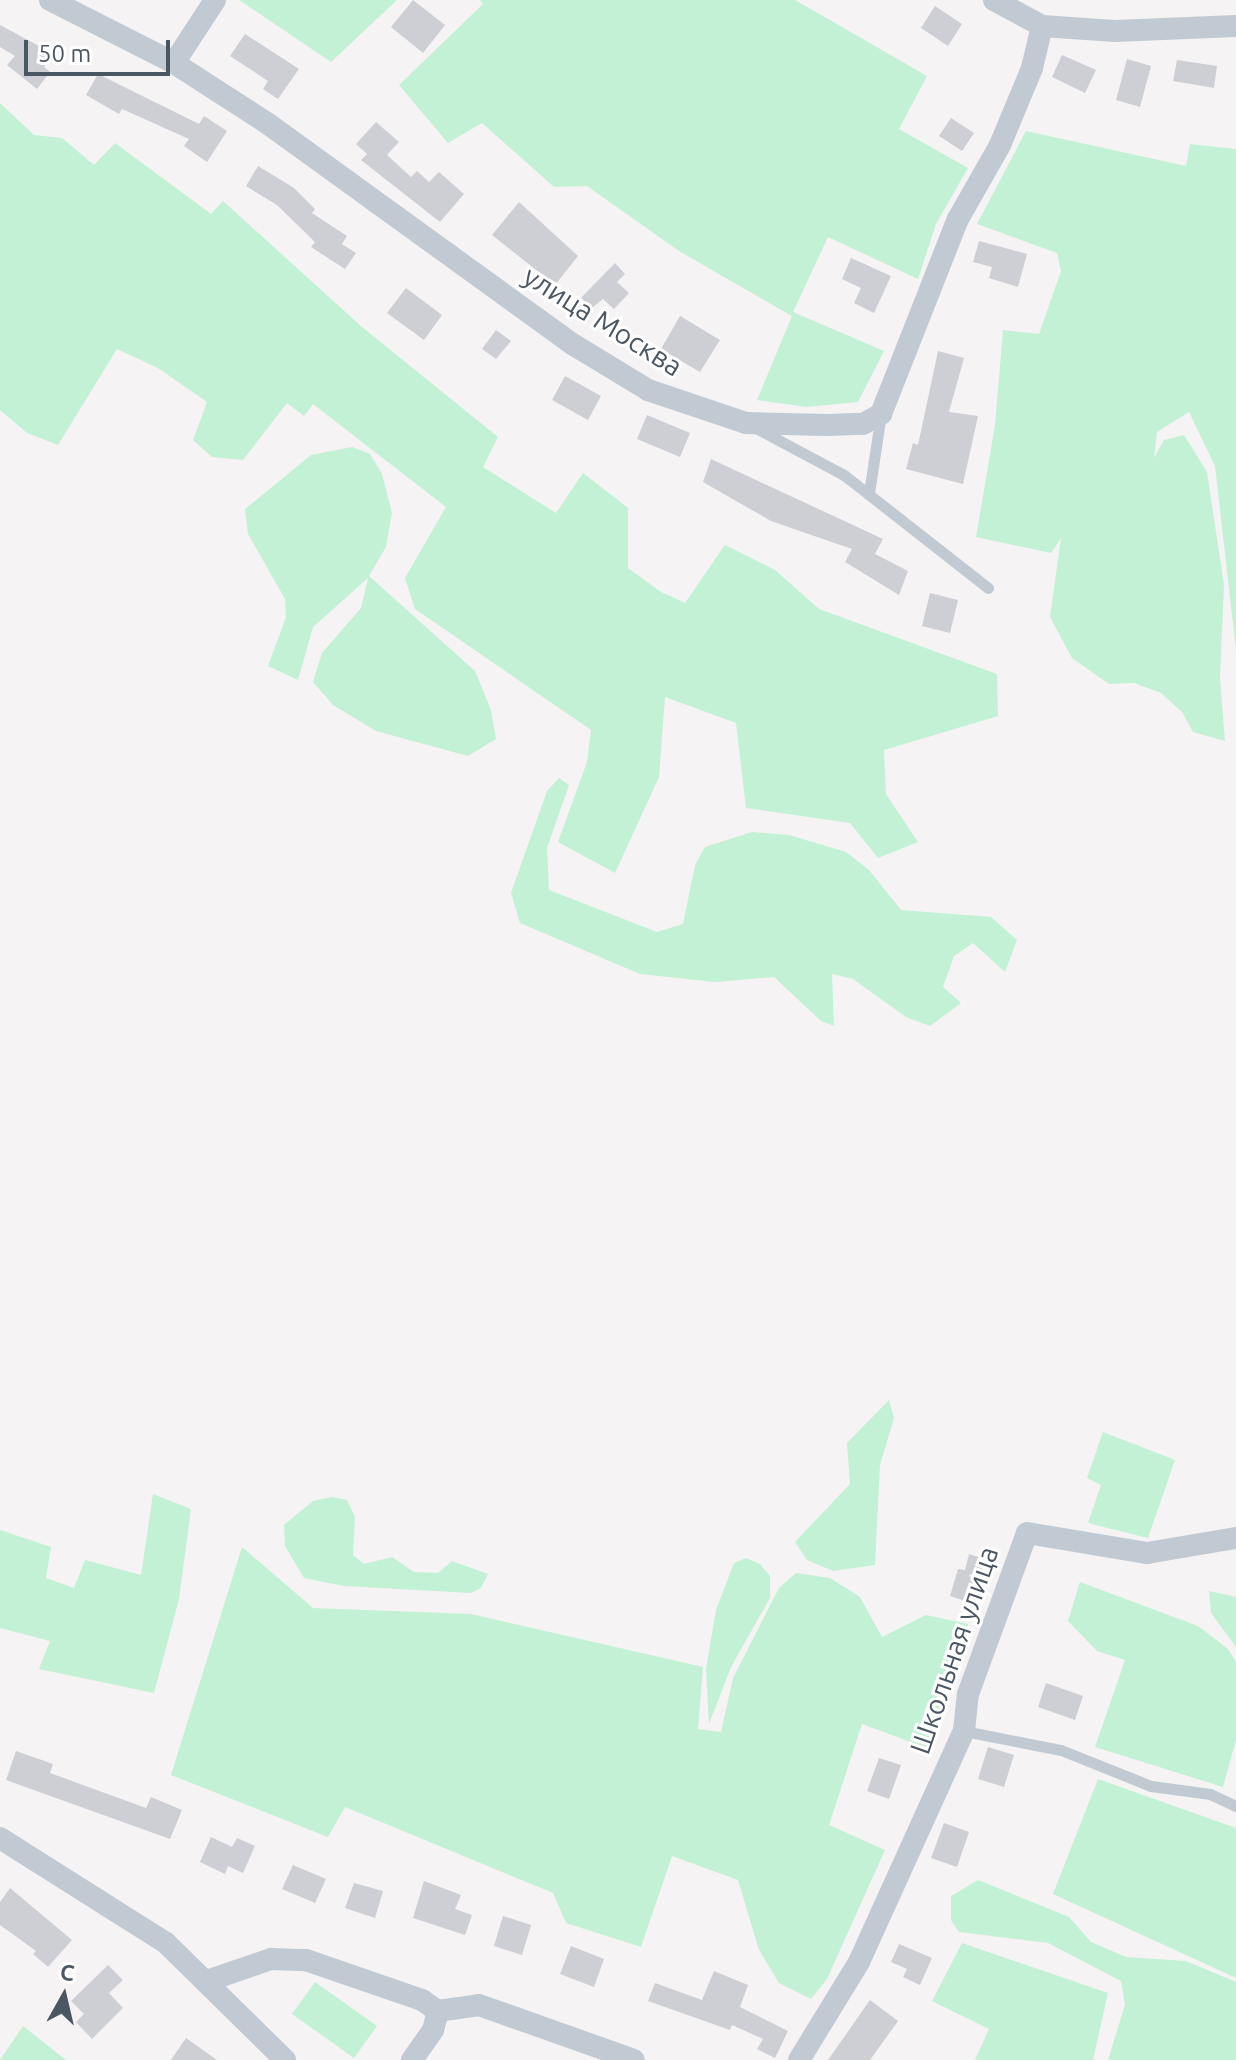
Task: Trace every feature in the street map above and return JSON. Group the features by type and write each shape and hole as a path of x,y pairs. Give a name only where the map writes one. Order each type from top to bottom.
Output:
{"street":[{"name":"улица Москва","path":"50,0 174,63 267,123 574,345 648,390 746,423 863,424 881,414"},
{"path":"174,63 215,0"},
{"path":"994,0 1042,26 1115,31 1236,26"},
{"path":"881,414 958,219 1000,145 1027,81 1042,26"},
{"name":"Школьная улица","path":"799,2060 859,1962 964,1731 968,1694 1027,1533 1147,1553 1236,1538"},
{"path":"0,1838 121,1911 166,1943 285,2060"},
{"path":"207,1981 271,1959 306,1960 422,2000 438,2011 479,2005 634,2060"},
{"path":"412,2060 433,2030 438,2011"}],"lane":[{"path":"869,493 881,414"},
{"path":"746,423 869,493 988,588"},
{"path":"964,1731 1061,1750 1151,1786 1210,1794 1236,1806"}],"green space":[{"path":"239,0 397,0 331,62"},
{"path":"480,0 795,0 927,76 899,129 968,168 936,224 918,279 828,237 793,312 884,351 858,402 807,407 757,400 792,316 679,251 587,186 554,187 482,123 448,143 399,85 483,4"},
{"path":"0,103 34,135 62,138 94,165 115,143 211,214 223,201 362,327 498,437 483,467 556,513 583,473 628,508 628,568 661,592 685,603 725,545 775,570 819,609 997,674 998,716 884,750 886,794 918,842 878,858 850,823 746,808 736,723 665,697 659,777 615,873 558,842 587,762 591,730 415,609 405,578 446,507 313,404 304,416 287,403 243,460 212,457 193,440 207,402 158,368 117,349 58,445 27,433 0,410"},
{"path":"1026,131 1186,166 1190,144 1236,149 1236,650 1215,466 1189,412 1157,432 1154,458 1164,440 1184,435 1207,472 1224,585 1220,678 1225,741 1193,732 1182,712 1161,693 1134,683 1109,684 1072,658 1050,617 1061,538 1051,553 976,537 995,425 1003,330 1039,334 1061,271 1057,253 977,224"},
{"path":"352,447 370,454 382,474 392,513 386,547 369,576 475,671 491,710 496,739 468,756 376,731 333,705 313,682 322,653 361,608 368,578 313,627 298,680 268,666 286,617 285,599 248,534 245,509 311,455"},
{"path":"559,778 569,785 547,848 549,890 657,932 683,924 695,865 705,847 752,832 789,835 846,852 869,870 901,910 991,917 1017,940 1005,972 973,943 954,956 943,987 961,1003 930,1026 906,1017 853,979 832,974 834,1026 821,1021 774,977 715,982 640,974 520,923 511,893 547,791"},
{"path":"889,1400 894,1418 880,1465 875,1565 833,1571 807,1560 795,1542 850,1484 847,1443"},
{"path":"1103,1432 1175,1460 1148,1538 1088,1523 1101,1485 1087,1478"},
{"path":"153,1494 191,1509 179,1599 154,1693 39,1669 50,1641 0,1628 0,1530 51,1547 46,1578 74,1588 85,1560 141,1575"},
{"path":"332,1497 347,1500 355,1517 353,1555 364,1564 392,1557 414,1572 438,1573 452,1561 488,1574 481,1588 471,1593 344,1586 304,1578 285,1546 284,1525 313,1501"},
{"path":"242,1547 313,1608 471,1614 703,1667 698,1729 721,1732 733,1678 779,1588 796,1573 830,1578 860,1597 882,1637 926,1615 968,1624 927,1748 862,1724 829,1825 885,1850 827,1979 811,1999 779,1983 759,1950 738,1880 672,1856 641,1947 566,1923 553,1893 345,1807 328,1837 171,1775"},
{"path":"746,1558 760,1564 770,1576 770,1598 731,1667 709,1724 706,1669 716,1610 734,1563"},
{"path":"1080,1582 1198,1626 1228,1649 1236,1662 1236,1740 1223,1787 1095,1747 1125,1660 1097,1651 1068,1621"},
{"path":"1209,1591 1236,1597 1236,1647 1211,1613"},
{"path":"1098,1779 1236,1828 1236,1978 1053,1894"},
{"path":"978,1880 1069,1917 1091,1942 1126,1957 1186,1961 1236,1982 1236,2060 1108,2060 1125,2005 1121,1981 1048,1943 959,1932 951,1920 951,1896"},
{"path":"962,1943 1108,1993 1093,2060 975,2060 989,2029 932,2001"},
{"path":"315,1982 377,2026 354,2058 292,2014"},
{"path":"23,2026 66,2060 0,2060"}],"building":[{"path":"413,0 445,25 423,53 391,27"},
{"path":"935,6 962,24 948,46 921,28"},
{"path":"0,25 54,54 44,67 50,72 37,89 7,65 15,56 0,47"},
{"path":"245,34 299,69 278,99 263,89 268,81 230,56"},
{"path":"1062,55 1096,70 1085,93 1052,77"},
{"path":"1127,59 1151,66 1140,107 1116,100"},
{"path":"1177,60 1217,66 1214,88 1173,81"},
{"path":"98,74 199,124 204,116 227,131 207,162 184,146 189,139 122,109 119,114 86,95"},
{"path":"951,118 974,133 962,151 939,136"},
{"path":"376,122 399,142 387,155 411,177 417,171 429,182 439,172 464,194 440,222 361,160 367,154 356,144"},
{"path":"258,166 294,188 315,209 312,213 347,236 342,244 356,253 345,269 311,247 315,242 277,205 246,186"},
{"path":"519,202 578,256 555,285 492,235"},
{"path":"979,241 1027,254 1018,287 989,278 992,267 973,262"},
{"path":"851,258 891,276 874,313 854,303 861,288 842,279"},
{"path":"615,263 625,274 617,282 629,293 614,309 603,299 587,312 577,302"},
{"path":"406,288 442,315 424,340 387,313"},
{"path":"680,316 720,340 700,372 661,349"},
{"path":"496,330 511,341 496,359 482,349"},
{"path":"938,351 964,358 949,412 978,416 963,484 906,469 913,443 918,445"},
{"path":"565,376 601,396 588,420 552,400"},
{"path":"647,415 690,433 680,457 637,439"},
{"path":"711,459 883,539 875,554 908,571 899,595 845,562 852,549 771,521 703,482"},
{"path":"930,593 958,600 950,633 922,626"},
{"path":"969,1554 985,1559 981,1571 989,1574 975,1604 950,1596 958,1569 965,1570"},
{"path":"1046,1683 1083,1696 1075,1720 1038,1707"},
{"path":"988,1747 1014,1755 1004,1787 978,1779"},
{"path":"16,1751 53,1764 50,1773 146,1808 151,1797 182,1810 170,1839 6,1780"},
{"path":"879,1758 901,1765 889,1799 867,1791"},
{"path":"944,1823 969,1832 957,1867 931,1858"},
{"path":"211,1837 232,1847 237,1838 255,1846 243,1873 228,1866 225,1874 200,1862"},
{"path":"293,1865 326,1879 315,1903 282,1889"},
{"path":"424,1881 461,1895 455,1909 472,1915 465,1935 413,1918"},
{"path":"354,1883 383,1891 375,1918 345,1908"},
{"path":"10,1888 72,1940 48,1967 33,1954 36,1951 0,1925 0,1902"},
{"path":"503,1916 531,1925 522,1955 494,1946"},
{"path":"899,1944 932,1958 920,1985 903,1977 907,1969 891,1962"},
{"path":"571,1946 604,1959 594,1987 560,1974"},
{"path":"108,1965 123,1980 109,1993 123,2008 92,2039 76,2022 84,2014 71,2001"},
{"path":"714,1971 748,1985 740,2007 788,2031 775,2058 757,2049 763,2039 732,2025 730,2030 648,2001 655,1983 702,2000"},
{"path":"870,2000 898,2021 870,2060 828,2060"},
{"path":"186,2038 217,2060 171,2060"}]}
